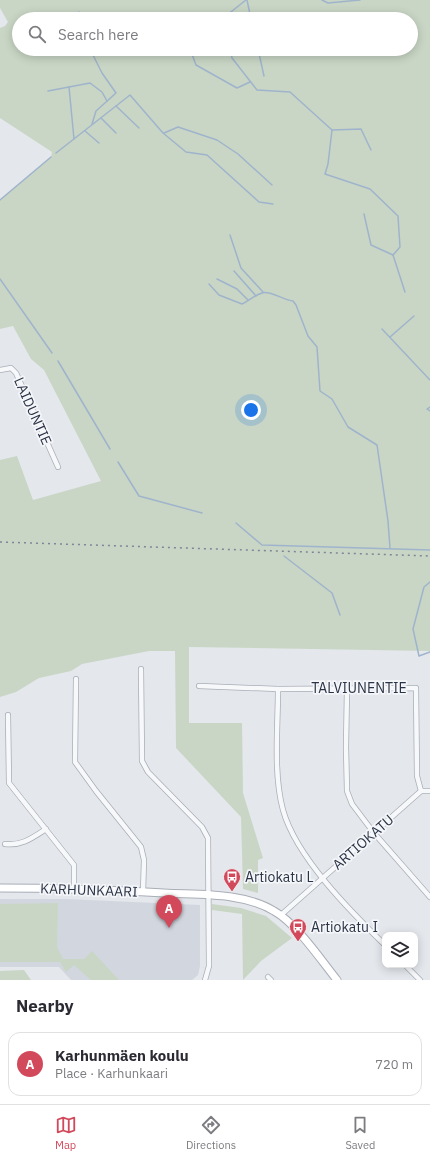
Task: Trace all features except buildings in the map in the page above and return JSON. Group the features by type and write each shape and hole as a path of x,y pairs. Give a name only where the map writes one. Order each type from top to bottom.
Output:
{"street":[{"name":"LAIDUNTIE","path":"0,370 11,368 16,373 58,467"},
{"path":"141,669 142,761 148,772 202,827 208,838 209,966 205,980"},
{"path":"76,678 75,762 96,792 141,847 144,860 143,892"},
{"name":"TALVIUNENTIE","path":"199,686 278,689 416,688 417,776 421,791"},
{"path":"278,689 279,777 283,811 299,847 323,878 382,943"},
{"path":"347,689 347,791 352,804 358,815 430,897"},
{"path":"8,715 9,783 74,865 74,888"},
{"path":"421,791 430,791"},
{"name":"ARTIOKATU","path":"281,915 421,791"},
{"path":"5,844 15,845 24,843 46,829"},
{"name":"KARHUNKAARI","path":"0,888 74,888 143,892 209,896 238,899 256,903 281,915 303,938 337,980"},
{"path":"408,968 420,980"}],"shaded area":[{"path":"0,899 66,899 200,905 200,966 198,975 192,980 71,980 59,967 0,967"}],"green space":[{"path":"0,0 430,0 430,651 189,647 189,723 242,723 243,793 263,858 258,860 258,893 243,889 241,817 176,748 175,651 149,651 82,664 71,671 39,678 16,692 0,697 0,460 17,456 33,500 101,481 44,370 31,359 13,326 0,329 0,200 51,157 52,152 0,118 0,28 5,26 8,22 0,8"},
{"path":"58,903 57,947 63,959 84,959 92,951 119,980 91,980 74,965 66,972 60,962 0,962 0,904"},
{"path":"212,904 241,908 266,916 292,938 261,961 243,980 242,914 212,910"},
{"path":"24,970 31,980 0,980 0,971"}],"waterway":[{"path":"231,12 246,0"},
{"path":"247,0 250,12"},
{"path":"322,0 328,3 360,0"},
{"path":"92,124 96,111 116,93 102,73 94,56"},
{"path":"193,56 196,65 237,88 250,82"},
{"path":"232,56 257,90 290,92 332,130 361,129 371,150"},
{"path":"260,56 264,76"},
{"path":"48,91 90,83 102,92 107,101"},
{"path":"69,87 74,139"},
{"path":"56,153 130,95 163,133 186,152 207,155 259,202 273,204"},
{"path":"116,106 139,128"},
{"path":"101,118 116,133"},
{"path":"164,133 178,127 217,140 238,154 272,185"},
{"path":"332,130 328,164 325,174 370,189 398,216 400,247 393,255"},
{"path":"85,131 99,143"},
{"path":"0,200 51,157"},
{"path":"364,214 371,245 393,255 405,292"},
{"path":"230,235 241,268 263,292"},
{"path":"234,271 256,296"},
{"path":"0,279 52,353"},
{"path":"217,279 237,289 248,300"},
{"path":"209,284 219,295 242,304 265,292 293,301 296,305 308,336 317,347 320,391 332,399 348,427 377,445 388,521 390,548"},
{"path":"390,337 414,316"},
{"path":"382,329 430,380"},
{"path":"58,361 110,449"},
{"path":"430,407 427,409 430,411"},
{"path":"118,462 139,496 202,513"},
{"path":"236,523 262,545 430,550"},
{"path":"284,556 332,593 340,615"},
{"path":"430,582 424,587 413,629 419,656 430,652"}],"railway":[{"path":"0,542 430,556"}],"place":[{"name":"Artiokatu L","path":"232,892"},
{"name":"Karhunmäen koulu","path":"169,928"},
{"name":"Artiokatu I","path":"298,942"}]}
